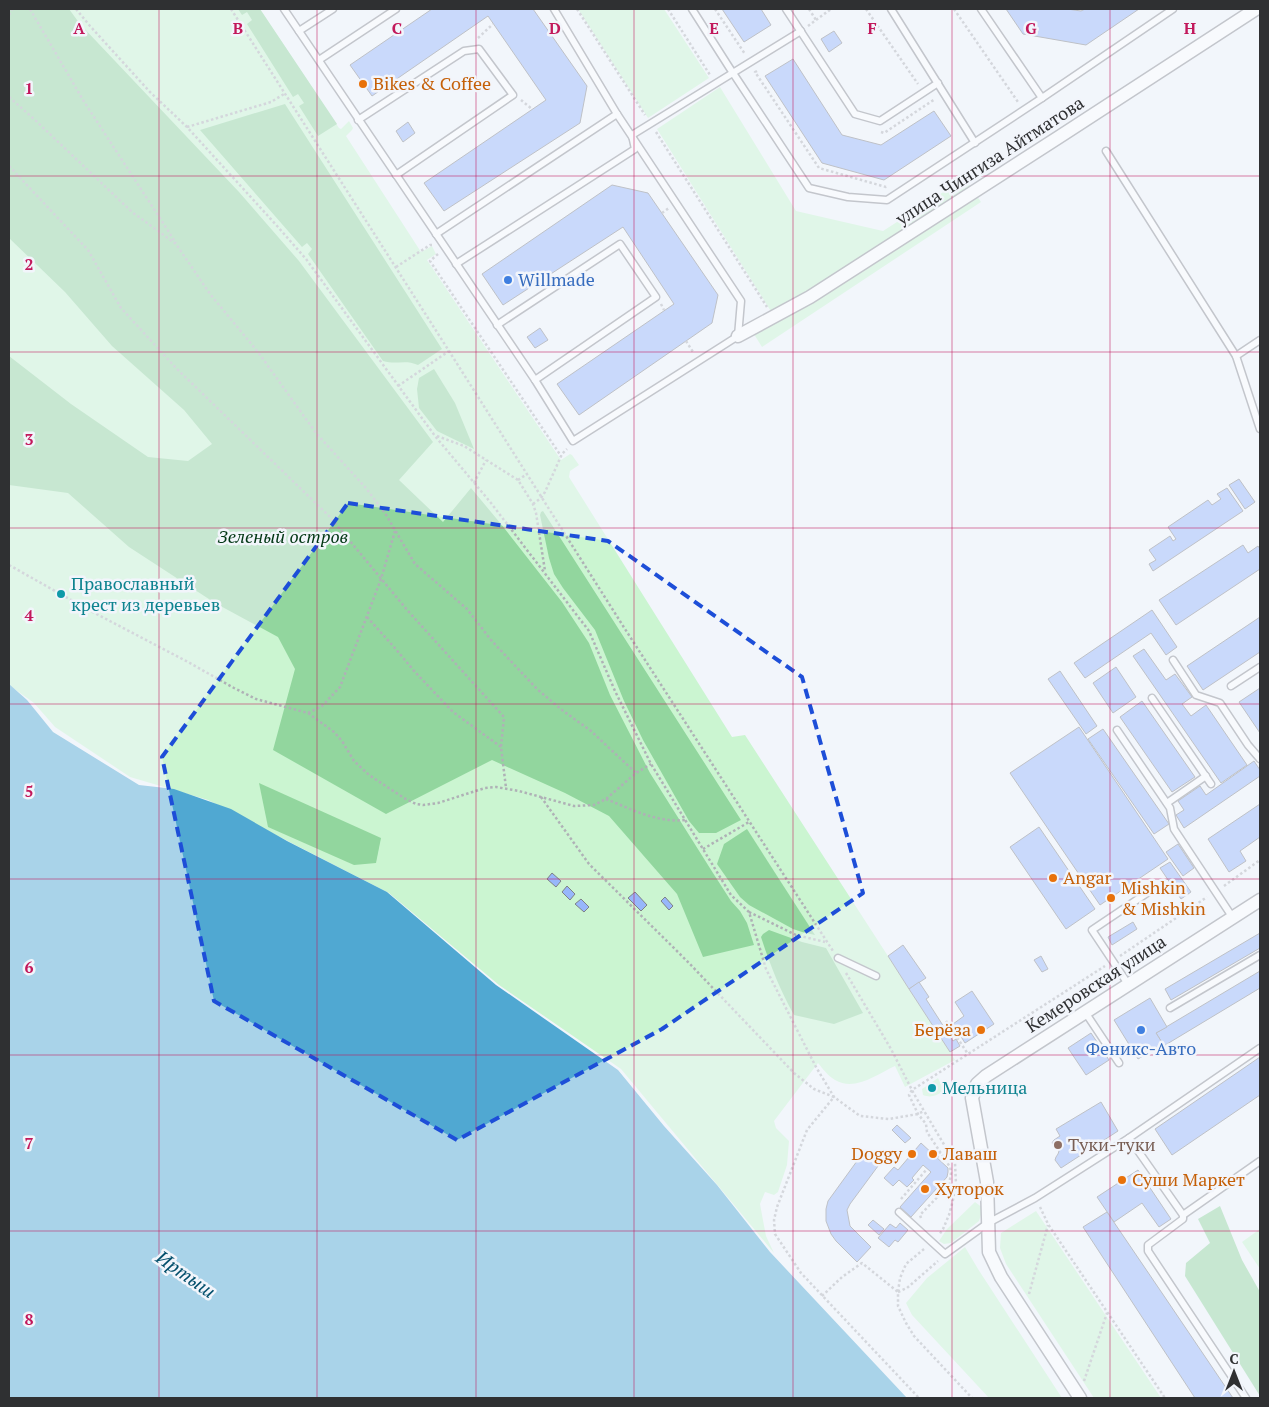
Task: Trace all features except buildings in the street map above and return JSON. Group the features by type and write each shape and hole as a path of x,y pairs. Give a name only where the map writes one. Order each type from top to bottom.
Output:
{"street":[{"name":"улица Чингиза Айтматова","path":"738,336 818,292 1256,9"},
{"name":"Кемеровская улица","path":"988,1223 987,1182 972,1098 977,1084 986,1076 1260,900"},
{"path":"988,1223 989,1252 1001,1277 1080,1397"}],"lane":[{"path":"284,9 535,380 573,441 738,336 741,301 618,114 554,9"},
{"path":"299,31 333,9"},
{"path":"318,60 396,9"},
{"path":"692,9 809,188 848,197 887,200 1173,9"},
{"path":"786,9 855,114 880,121 938,83"},
{"path":"891,9 975,143"},
{"path":"981,9 1042,98"},
{"path":"632,135 801,31"},
{"path":"358,120 464,51 479,49 513,95 396,175"},
{"path":"436,234 618,114"},
{"path":"456,264 635,149 632,135"},
{"path":"1106,151 1236,356 1260,429"},
{"path":"497,325 620,244 656,297 535,380"},
{"path":"1236,356 1260,340"},
{"path":"1173,660 1196,695 1220,703 1248,745 1260,759"},
{"path":"1231,686 1260,667"},
{"path":"1152,698 1211,784"},
{"path":"1116,730 1167,803 1170,808 1174,829 1233,918"},
{"path":"1167,803 1206,776"},
{"path":"1128,984 1092,930 1153,889"},
{"path":"1170,1008 1260,954"},
{"path":"838,958 876,976"},
{"path":"1085,1012 1119,1063"},
{"path":"899,1212 945,1254 988,1223 1035,1198 1129,1138 1260,1048"},
{"path":"1129,1138 1183,1215"},
{"path":"1246,1398 1148,1251 1148,1245 1183,1219 1183,1215 1260,1161"}],"path":[{"path":"9,15 12,9"},
{"path":"30,9 83,100 210,294 258,352 316,433 365,487 385,513 415,564 467,609 491,640 537,689 591,731 636,773"},
{"path":"76,9 150,92 187,127 306,259 435,436 491,503 589,631 651,764 731,895 749,912 796,935 827,943"},
{"path":"231,9 450,351 541,498 838,958 955,1163 956,1184 949,1215 943,1229 933,1242 906,1264 900,1278 898,1306 914,1336 972,1398"},
{"path":"577,9 771,312"},
{"path":"668,9 712,79"},
{"path":"716,9 745,54 752,50"},
{"path":"810,9 816,20"},
{"path":"801,31 831,9"},
{"path":"866,9 924,92"},
{"path":"954,9 1019,103"},
{"path":"762,68 755,72 819,168 886,187"},
{"path":"187,127 271,102 285,93"},
{"path":"884,133 945,93"},
{"path":"513,95 532,109"},
{"path":"9,97 132,212 176,244"},
{"path":"9,166 88,250 120,308 176,368 330,517 408,611 504,717 501,747 506,788"},
{"path":"396,267 430,245 433,245"},
{"path":"437,252 438,254 430,261 561,457 545,492 533,504"},
{"path":"686,341 698,360"},
{"path":"398,386 450,351"},
{"path":"435,436 464,446 518,480 536,512 545,573"},
{"path":"474,483 486,460"},
{"path":"518,480 527,474"},
{"path":"308,713 322,706 340,687 381,579 395,531"},
{"path":"9,565 256,699 308,713 334,732 354,761 369,775 416,804 438,803 485,788 506,788 574,806 594,804 606,800 636,773 651,764"},
{"path":"367,617 453,712 501,747"},
{"path":"541,797 589,864 688,962 794,1073 814,1089 834,1097 860,1116 889,1119 918,1114 924,1111"},
{"path":"606,800 651,817 672,821 685,820"},
{"path":"703,850 749,822"},
{"path":"922,1220 920,1215 949,1185 951,1173 950,1167 927,1132 926,1124 918,1114 909,1095 912,1090 1113,961 1260,860"},
{"path":"749,912 766,969 816,1067 834,1097"},
{"path":"946,1021 968,1054"},
{"path":"834,1097 807,1130 774,1220 776,1234 801,1273 919,1398"},
{"path":"937,1158 940,1152"},
{"path":"901,1200 927,1168"},
{"path":"1035,1198 1048,1224 1164,1398"},
{"path":"1024,1312 1048,1224"},
{"path":"898,1292 907,1288 945,1254"},
{"path":"822,1296 842,1277 862,1263 898,1292"},
{"path":"1080,1397 1107,1312"}],"highlighted area":[{"path":"348,503 608,541 802,677 863,893 662,1029 457,1140 214,1001 162,757"}],"green space":[{"name":"Зеленый остров","path":"9,9 260,9 339,128 341,129 349,121 353,128 346,136 421,252 432,246 436,254 427,260 561,460 570,454 579,465 570,471 569,477 732,737 745,735 955,1060 905,1087 895,1066 866,1080 850,1084 835,1080 818,1063 774,1121 776,1128 789,1141 787,1165 778,1192 774,1195 765,1192 760,1204 766,1236 774,1253 621,1069 499,985 389,893 208,800 130,777 55,727 34,703 9,685"},
{"path":"9,9 69,9 80,24 239,192 299,261 433,442 399,480 443,522 471,488 562,602 589,643 610,695 650,773 731,901 740,911 747,923 754,945 703,957 677,894 609,816 565,793 492,760 386,814 273,750 295,669 278,637 215,603 129,547 68,493 9,485 9,356 71,404 148,457 188,461 212,444 184,410 112,346 65,292 9,238"},
{"path":"238,9 260,9 337,124 318,136 299,106 304,103 298,94 293,97 247,24 252,20 247,12 242,15"},
{"path":"578,9 664,9 709,78 648,118"},
{"path":"720,87 796,211 883,231 965,178 981,202 762,347 752,331 772,313 657,129"},
{"path":"285,104 442,349 418,365 409,362 383,361 308,254 312,249 307,243 302,247 200,130"},
{"path":"434,369 455,403 474,449 437,431 419,408 417,389 419,378"},
{"path":"543,511 741,820 716,833 699,833 689,821 643,740 624,701 595,630 554,574 540,515"},
{"path":"259,783 381,838 376,863 354,865 268,827"},
{"path":"747,829 815,935 793,929 749,905 740,897 717,864 724,844"},
{"path":"769,930 802,942 826,948 863,1013 834,1024 794,1015 784,996 761,937"},
{"path":"938,1078 943,1089 942,1092 933,1096 923,1095 922,1089"},
{"path":"975,1202 983,1208 979,1221 951,1243 944,1244 939,1241 947,1229"},
{"path":"1220,1206 1242,1260 1260,1292 1260,1396 1185,1276 1186,1263 1210,1243 1198,1219"},
{"path":"1036,1211 1161,1398 1094,1398 1006,1264 1000,1248 1001,1233"},
{"path":"1260,1229 1260,1269 1242,1242"},
{"path":"965,1247 1062,1398 989,1398 912,1315 906,1303 927,1278"}],"water":[{"name":"Иртыш","path":"9,684 27,700 53,732 139,785 174,789 231,809 287,841 387,892 496,985 618,1070 664,1126 717,1185 770,1252 907,1398 9,1398"}],"place":[{"name":"Bikes & Coffee","path":"363,84"},
{"name":"Willmade","path":"508,280"},
{"name":"Православный крест из деревьев","path":"61,594"},
{"name":"Angar","path":"1053,878"},
{"name":"Mishkin & Mishkin","path":"1111,898"},
{"name":"Берёза","path":"981,1030"},
{"name":"Феникс-Авто","path":"1141,1030"},
{"name":"Мельница","path":"932,1088"},
{"name":"Туки-туки","path":"1058,1145"},
{"name":"Doggy","path":"912,1154"},
{"name":"Лаваш","path":"933,1154"},
{"name":"Суши Маркет","path":"1122,1180"},
{"name":"Хуторок","path":"925,1189"}]}
